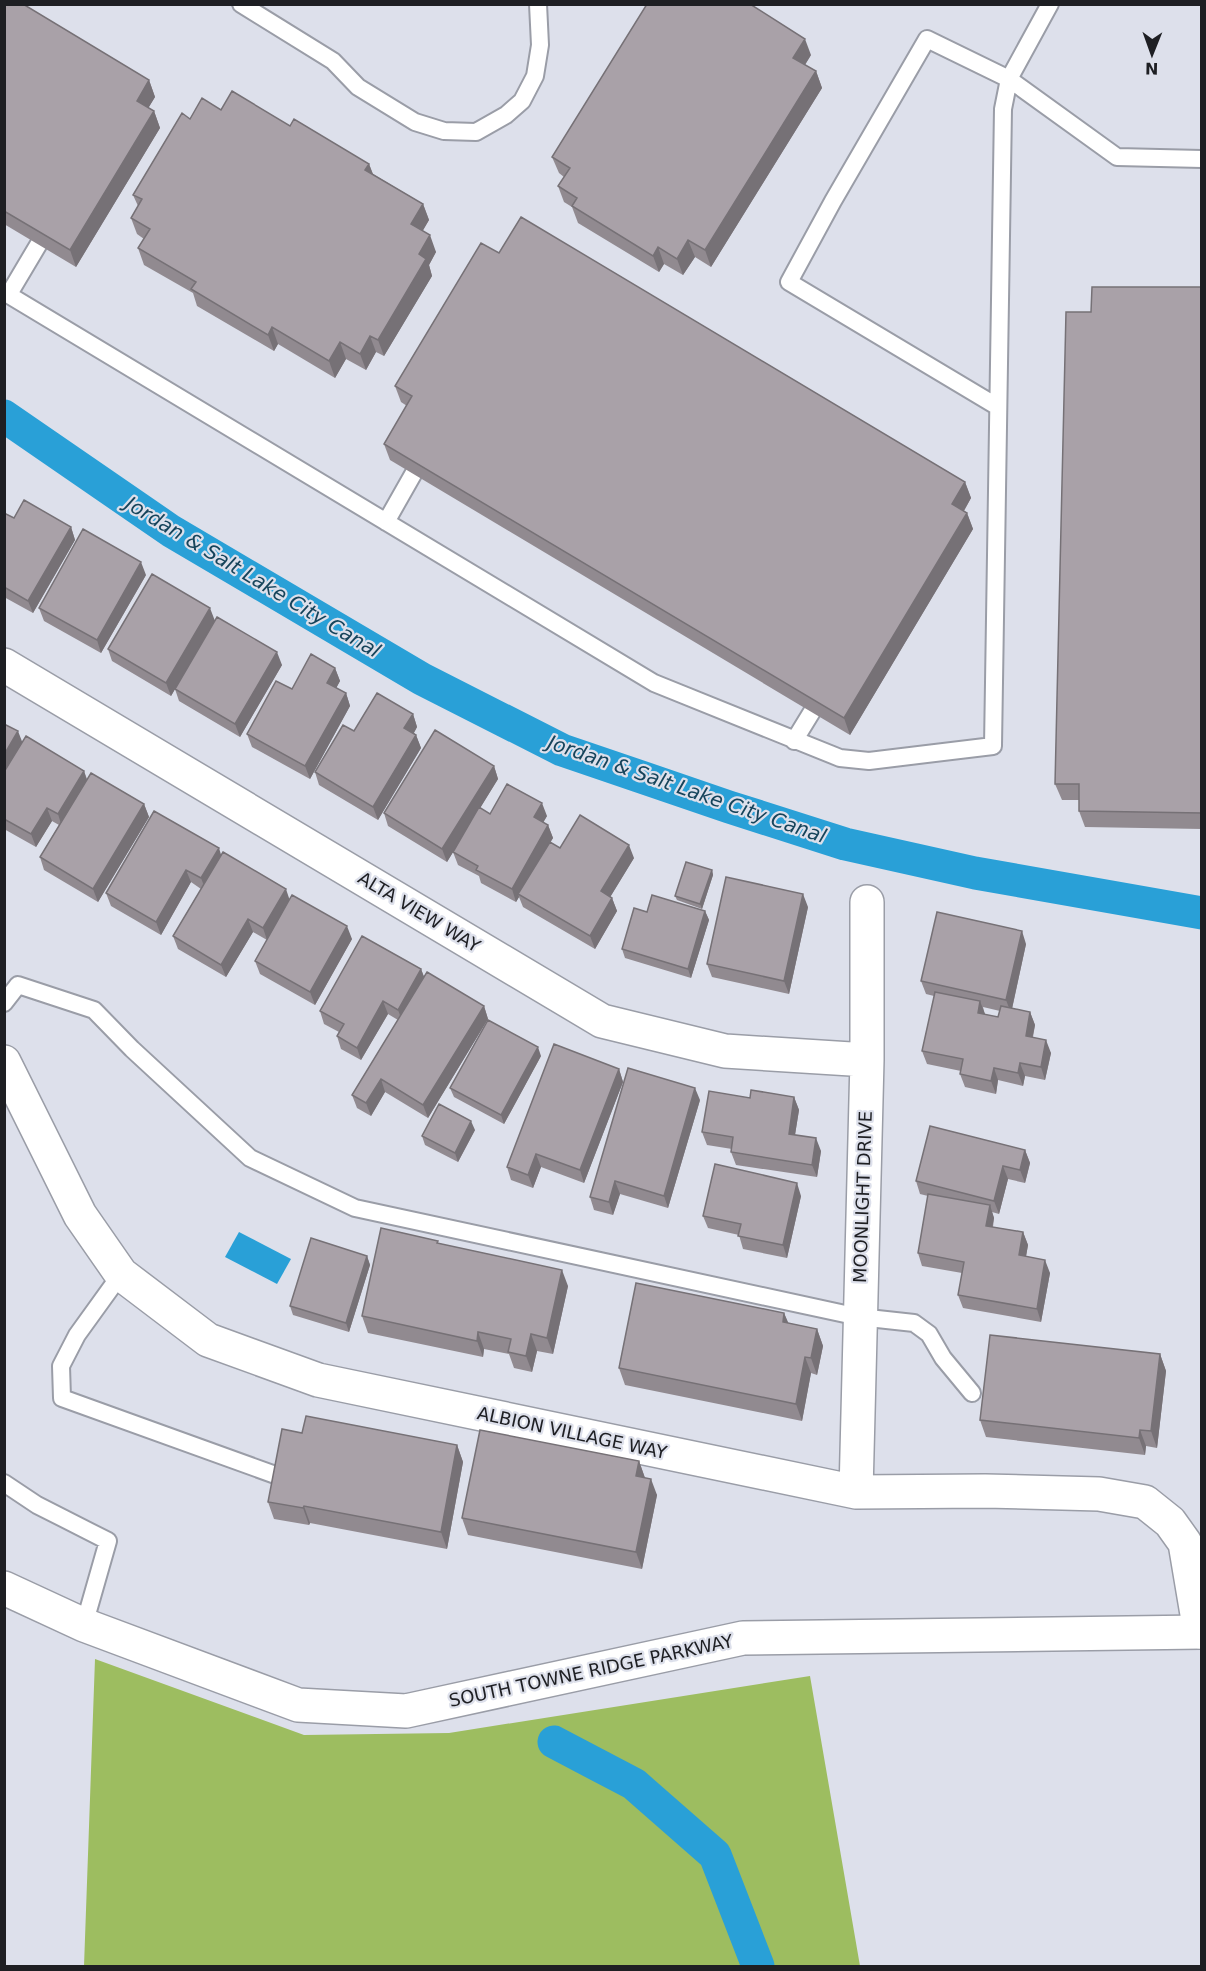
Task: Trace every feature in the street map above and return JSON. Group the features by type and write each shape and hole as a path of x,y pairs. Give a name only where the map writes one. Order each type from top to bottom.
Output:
{"street":[{"name":"ALTA VIEW WAY","path":"4,665 603,1021 725,1051 867,1060"},
{"name":"MOONLIGHT DRIVE","path":"856,1492 867,1060 867,902"},
{"name":"ALBION VILLAGE WAY","path":"4,1062 80,1215 120,1274 208,1340 318,1380 856,1492 985,1491 1099,1494 1145,1502 1170,1522 1185,1543 1201,1632"},
{"name":"SOUTH TOWNE RIDGE PARKWAY","path":"4,1588 84,1625 298,1705 406,1711 743,1638 1201,1632"}],"lane":[{"path":"241,4 333,61 358,87 415,122 444,131 476,132 506,115 522,101 535,76 540,45 538,4"},
{"path":"56,215 7,293 654,683 840,758 869,761 993,746 1003,109 1009,79 1050,4"},
{"path":"998,407 789,282 927,39 1009,79 1065,117 1117,157 1202,159"},
{"path":"386,522 429,446"},
{"path":"794,741 834,676"},
{"path":"4,1003 18,985 94,1010 132,1049 250,1158 355,1208 859,1317 914,1323 929,1334 943,1358 972,1394"},
{"path":"120,1274 78,1335 61,1365 62,1398 281,1477"},
{"path":"4,1484 37,1505 108,1541 84,1625"}],"green space":[{"path":"95,1659 304,1735 449,1733 810,1676 860,1966 84,1966"}],"water":[{"path":"239,1232 291,1259 277,1284 225,1257"}],"building":[{"path":"4,4 23,4 149,80 137,101 154,111 70,250 4,211"},
{"path":"647,4 750,4 805,39 793,58 816,71 705,250 688,240 677,259 658,247 653,256 572,206 577,198 558,186 570,168 552,157"},
{"path":"232,91 290,126 294,119 369,164 365,170 423,204 411,224 430,235 419,254 426,259 378,340 370,336 360,354 340,342 329,361 272,327 268,335 191,289 196,282 138,248 150,229 131,218 142,199 133,195 182,113 190,119 202,98 221,110"},
{"path":"521,217 965,482 952,504 967,513 844,718 384,444 412,396 395,386 481,243 499,253"},
{"path":"1092,287 1202,287 1202,813 1079,811 1079,784 1055,784 1066,312 1091,312"},
{"path":"24,500 71,527 28,601 4,587 4,513 14,518"},
{"path":"83,529 141,562 97,640 39,608"},
{"path":"152,574 210,608 166,683 108,649"},
{"path":"217,617 277,652 235,724 175,689"},
{"path":"311,654 335,668 327,683 346,693 305,766 247,734 276,681 292,689"},
{"path":"377,693 413,714 404,728 416,735 373,807 315,772 343,725 354,731"},
{"path":"4,724 18,731 4,755"},
{"path":"435,730 494,766 442,849 384,813"},
{"path":"26,736 84,771 58,814 47,808 31,834 4,819 4,772"},
{"path":"91,773 144,804 93,889 40,857"},
{"path":"507,784 542,803 534,817 548,825 512,889 476,870 478,866 453,852 479,807 490,814"},
{"path":"154,811 219,848 201,878 186,870 156,922 106,893"},
{"path":"580,815 629,845 601,891 612,898 590,936 518,894 550,842 560,848"},
{"path":"223,852 286,889 263,928 248,919 221,965 173,936"},
{"path":"686,862 712,870 700,904 675,896"},
{"path":"726,877 803,894 784,981 707,964"},
{"path":"292,895 347,926 310,992 255,961"},
{"path":"652,895 705,911 688,969 622,949 634,908 647,912"},
{"path":"937,912 1022,931 1006,1000 921,981"},
{"path":"362,936 421,969 398,1010 383,1001 357,1048 337,1036 344,1024 320,1011"},
{"path":"427,972 484,1006 423,1105 381,1079 366,1103 352,1095"},
{"path":"935,992 980,1001 978,1013 998,1017 1001,1006 1030,1012 1026,1036 1046,1040 1041,1067 1020,1063 1018,1073 994,1068 991,1081 960,1074 963,1059 922,1051"},
{"path":"488,1020 538,1047 501,1115 450,1088"},
{"path":"554,1044 619,1069 580,1170 536,1154 528,1175 507,1167"},
{"path":"628,1068 695,1088 664,1196 615,1181 609,1202 590,1197"},
{"path":"751,1090 794,1097 789,1134 816,1138 812,1165 731,1152 733,1137 702,1132 709,1091 750,1098"},
{"path":"439,1104 471,1121 455,1153 422,1136"},
{"path":"930,1126 1025,1150 1020,1170 1003,1166 994,1201 916,1181"},
{"path":"715,1164 797,1183 783,1245 738,1236 741,1224 703,1216"},
{"path":"928,1194 990,1205 986,1226 1023,1232 1019,1255 1045,1260 1037,1309 958,1295 964,1262 918,1253"},
{"path":"381,1228 438,1241 437,1243 562,1270 547,1338 531,1334 526,1356 508,1352 511,1339 478,1332 477,1341 362,1316"},
{"path":"311,1238 367,1256 346,1323 290,1306"},
{"path":"636,1283 784,1313 783,1322 817,1329 811,1358 805,1357 796,1404 619,1368"},
{"path":"990,1335 1160,1354 1151,1431 1140,1430 1139,1438 980,1420"},
{"path":"306,1416 457,1445 441,1532 304,1506 303,1508 268,1502 282,1429 302,1433"},
{"path":"480,1430 639,1461 636,1476 651,1479 636,1552 462,1518"}],"waterway":[{"name":"Jordan & Salt Lake City Canal","path":"4,416 171,531 422,679 562,750 845,844 975,873 1202,913"},
{"path":"554,1742 634,1784 715,1855 758,1966"}]}
